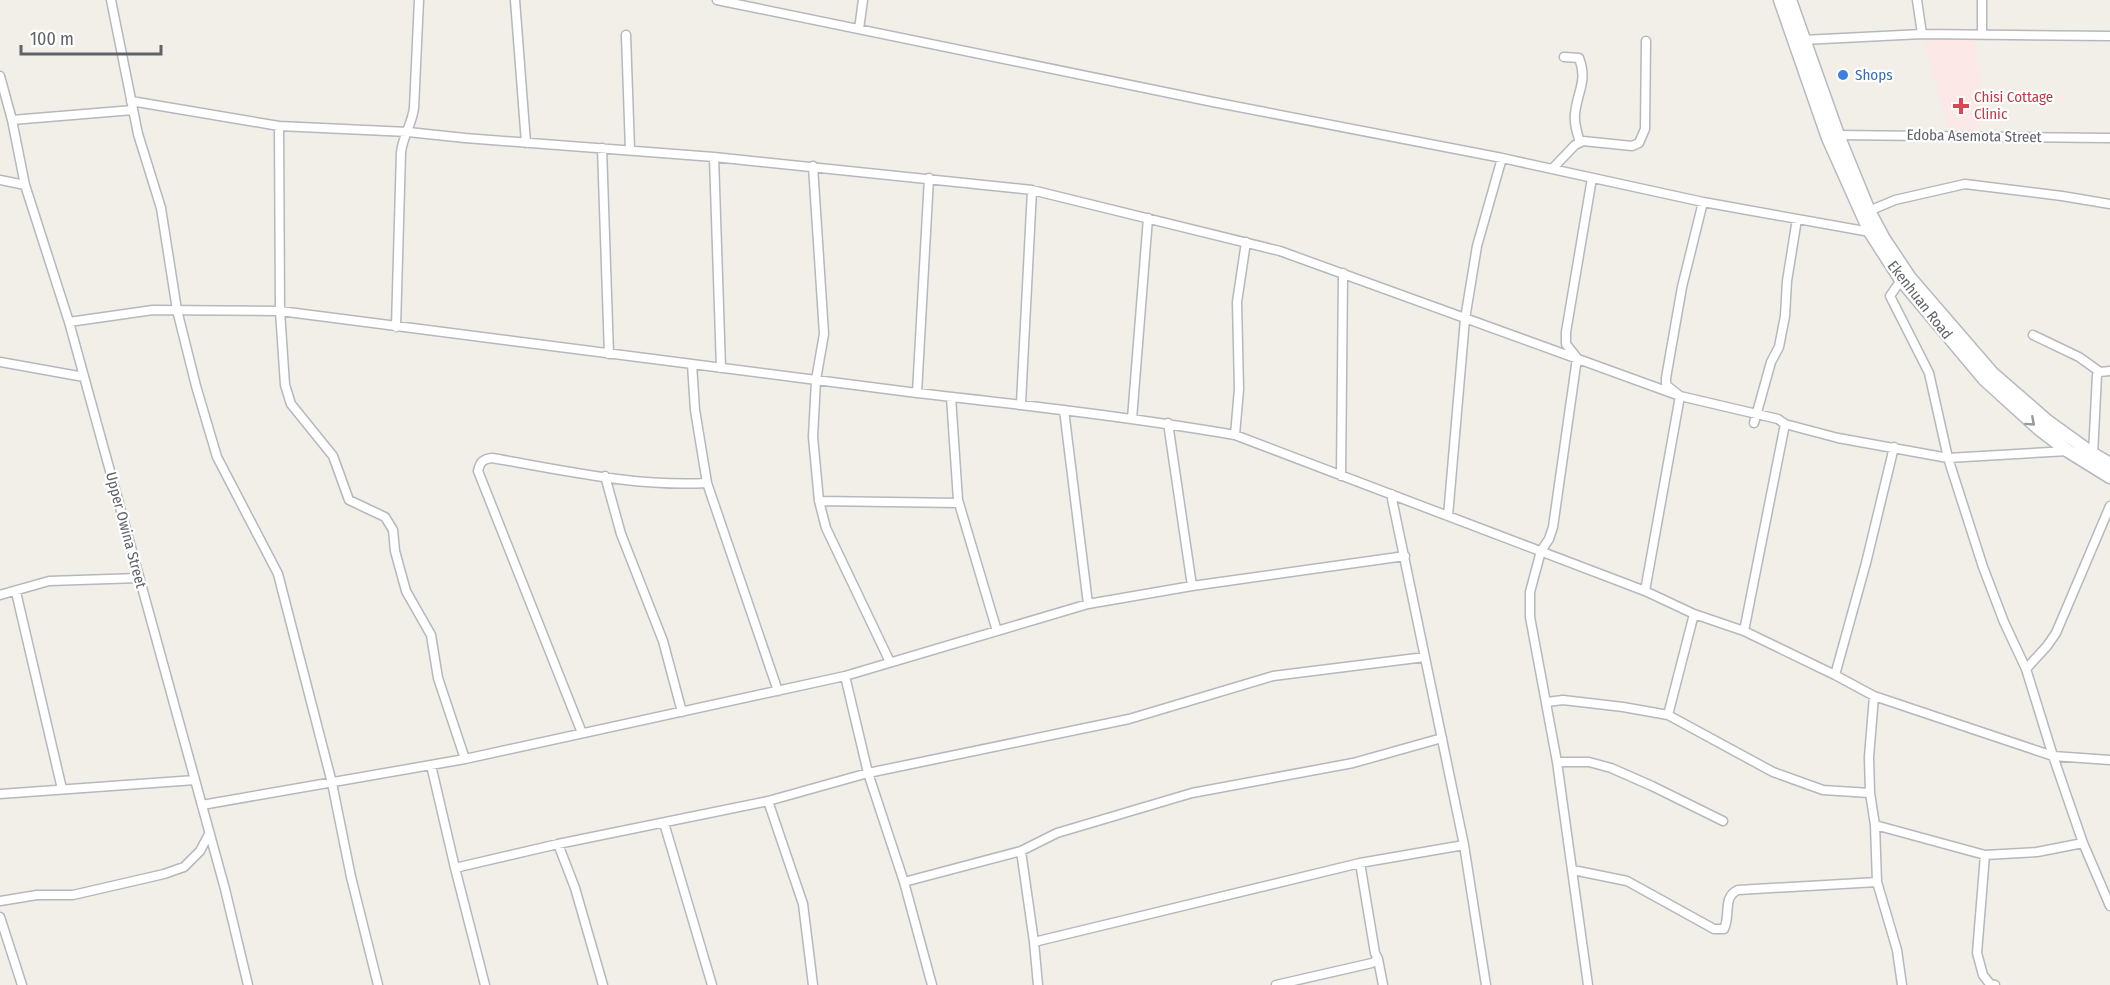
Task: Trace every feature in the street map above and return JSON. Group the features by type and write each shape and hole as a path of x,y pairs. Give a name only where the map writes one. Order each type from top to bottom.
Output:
{"main road":[{"name":"Ekenhuan Road","path":"1780,0 1828,138 1870,232 1900,280 1984,379 2039,429 2068,451 2110,477"},
{"name":"Ekenhuan Road","path":"1790,0 1838,135 1869,211 1880,234 1910,278 1982,363 2046,420 2110,464"}],"street":[{"path":"111,0 138,134 161,208 177,310 195,386 216,458 278,574 332,783 351,876 378,985"},
{"path":"396,327 401,152 414,108 419,0"},
{"path":"515,0 526,143"},
{"path":"717,0 742,3 1213,102 1502,158 1703,202 1870,232"},
{"path":"859,29 863,0"},
{"path":"1917,0 1922,34"},
{"path":"1982,0 1982,34"},
{"path":"1803,40 1922,34 2110,36"},
{"path":"626,35 630,150"},
{"path":"1552,169 1583,141 1632,146 1639,143 1645,129 1646,41"},
{"path":"1564,57 1579,58 1581,63 1584,80 1575,119 1580,142"},
{"name":"Upper Owina Street","path":"0,76 12,120 25,185 69,322 202,805 248,985"},
{"path":"12,120 132,106 279,126 408,132 714,157 1032,190 1280,251 1680,396 1778,419 1785,424 1838,438 1948,458 2068,451"},
{"path":"279,126 280,311 285,385 291,404 333,456 349,500 385,517 393,530 395,551 406,591 431,635 438,678 465,759"},
{"name":"Edoba Asemota Street","path":"1838,135 2110,138"},
{"path":"602,148 609,354"},
{"path":"714,157 721,368"},
{"path":"1448,516 1465,319 1477,246 1502,158"},
{"path":"813,166 824,334 816,380 813,437 819,501 826,528 890,662"},
{"path":"917,393 929,178"},
{"path":"1588,985 1557,762 1530,617 1530,592 1542,551 1553,527 1577,358 1566,344 1566,332 1592,178"},
{"path":"0,180 25,185"},
{"path":"1869,211 1895,200 1965,184 2110,204"},
{"path":"1021,403 1032,190"},
{"path":"1680,396 1666,385 1666,378 1682,287 1703,202"},
{"path":"1132,419 1148,218"},
{"path":"1754,423 1771,363 1779,347 1797,219"},
{"path":"1235,435 1239,389 1237,302 1246,242"},
{"path":"1341,476 1343,273"},
{"path":"1900,280 1890,296 1929,373 1948,458 1983,567 2004,622 2026,669 2053,756 2084,843 2110,906"},
{"path":"69,322 153,310 280,311 917,393 1021,403 1064,411 1168,423 1235,435 1645,591 1694,614 1744,631 1874,696 2053,756 2110,760"},
{"path":"2033,334 2079,357 2100,372 2110,371"},
{"path":"0,362 84,376"},
{"path":"692,364 695,410 707,483 778,690"},
{"path":"2093,454 2097,375 2100,372"},
{"path":"1645,591 1680,396"},
{"path":"951,397 959,503 997,631"},
{"path":"1064,411 1088,604"},
{"path":"1168,423 1192,586"},
{"path":"1744,631 1785,424"},
{"path":"1835,675 1866,563 1894,447"},
{"path":"582,733 478,471 480,463 492,458 672,485 707,483"},
{"path":"605,476 621,534 663,641 682,712"},
{"path":"1391,494 1464,846 1486,985"},
{"path":"819,501 959,503"},
{"path":"2026,669 2056,633 2110,506"},
{"path":"202,805 465,759 845,676 1088,604 1192,586 1405,556"},
{"path":"0,595 49,581 139,578"},
{"path":"16,592 62,789"},
{"path":"1668,715 1694,614"},
{"path":"454,868 768,801 868,773 1129,719 1273,676 1425,657"},
{"path":"845,676 868,773 904,882 932,985"},
{"path":"1874,696 1869,757 1877,882 1897,950 1902,985"},
{"path":"1547,702 1563,700 1623,706 1668,715 1773,772 1823,790 1870,793"},
{"path":"904,882 1021,851 1057,833 1192,793 1353,763 1442,738"},
{"path":"1557,762 1589,762 1611,768 1723,821"},
{"path":"431,765 454,868 485,985"},
{"path":"0,794 195,780"},
{"path":"768,801 803,904 813,985"},
{"path":"664,823 712,985"},
{"path":"1875,825 1985,855 2037,852 2084,843"},
{"path":"0,901 37,895 73,895 164,874 184,867 200,851 209,834"},
{"path":"558,844 575,888 603,985"},
{"path":"1034,942 1360,863 1464,846"},
{"path":"1021,851 1038,985"},
{"path":"1985,855 1977,953 1983,975 1990,984 1995,985"},
{"path":"1360,863 1375,953 1383,985"},
{"path":"1573,870 1627,880 1714,929 1724,929 1728,918 1728,897 1738,890 1877,882"},
{"path":"0,917 22,985"},
{"path":"1280,985 1372,963 1378,959"}],"shaded area":[{"name":"Chisi Cottage Clinic","path":"1974,37 1979,83 1979,130 1949,130 1924,42"}],"place":[{"name":"Shops","path":"1843,75"},
{"name":"Chisi Cottage Clinic","path":"1961,106"}]}
